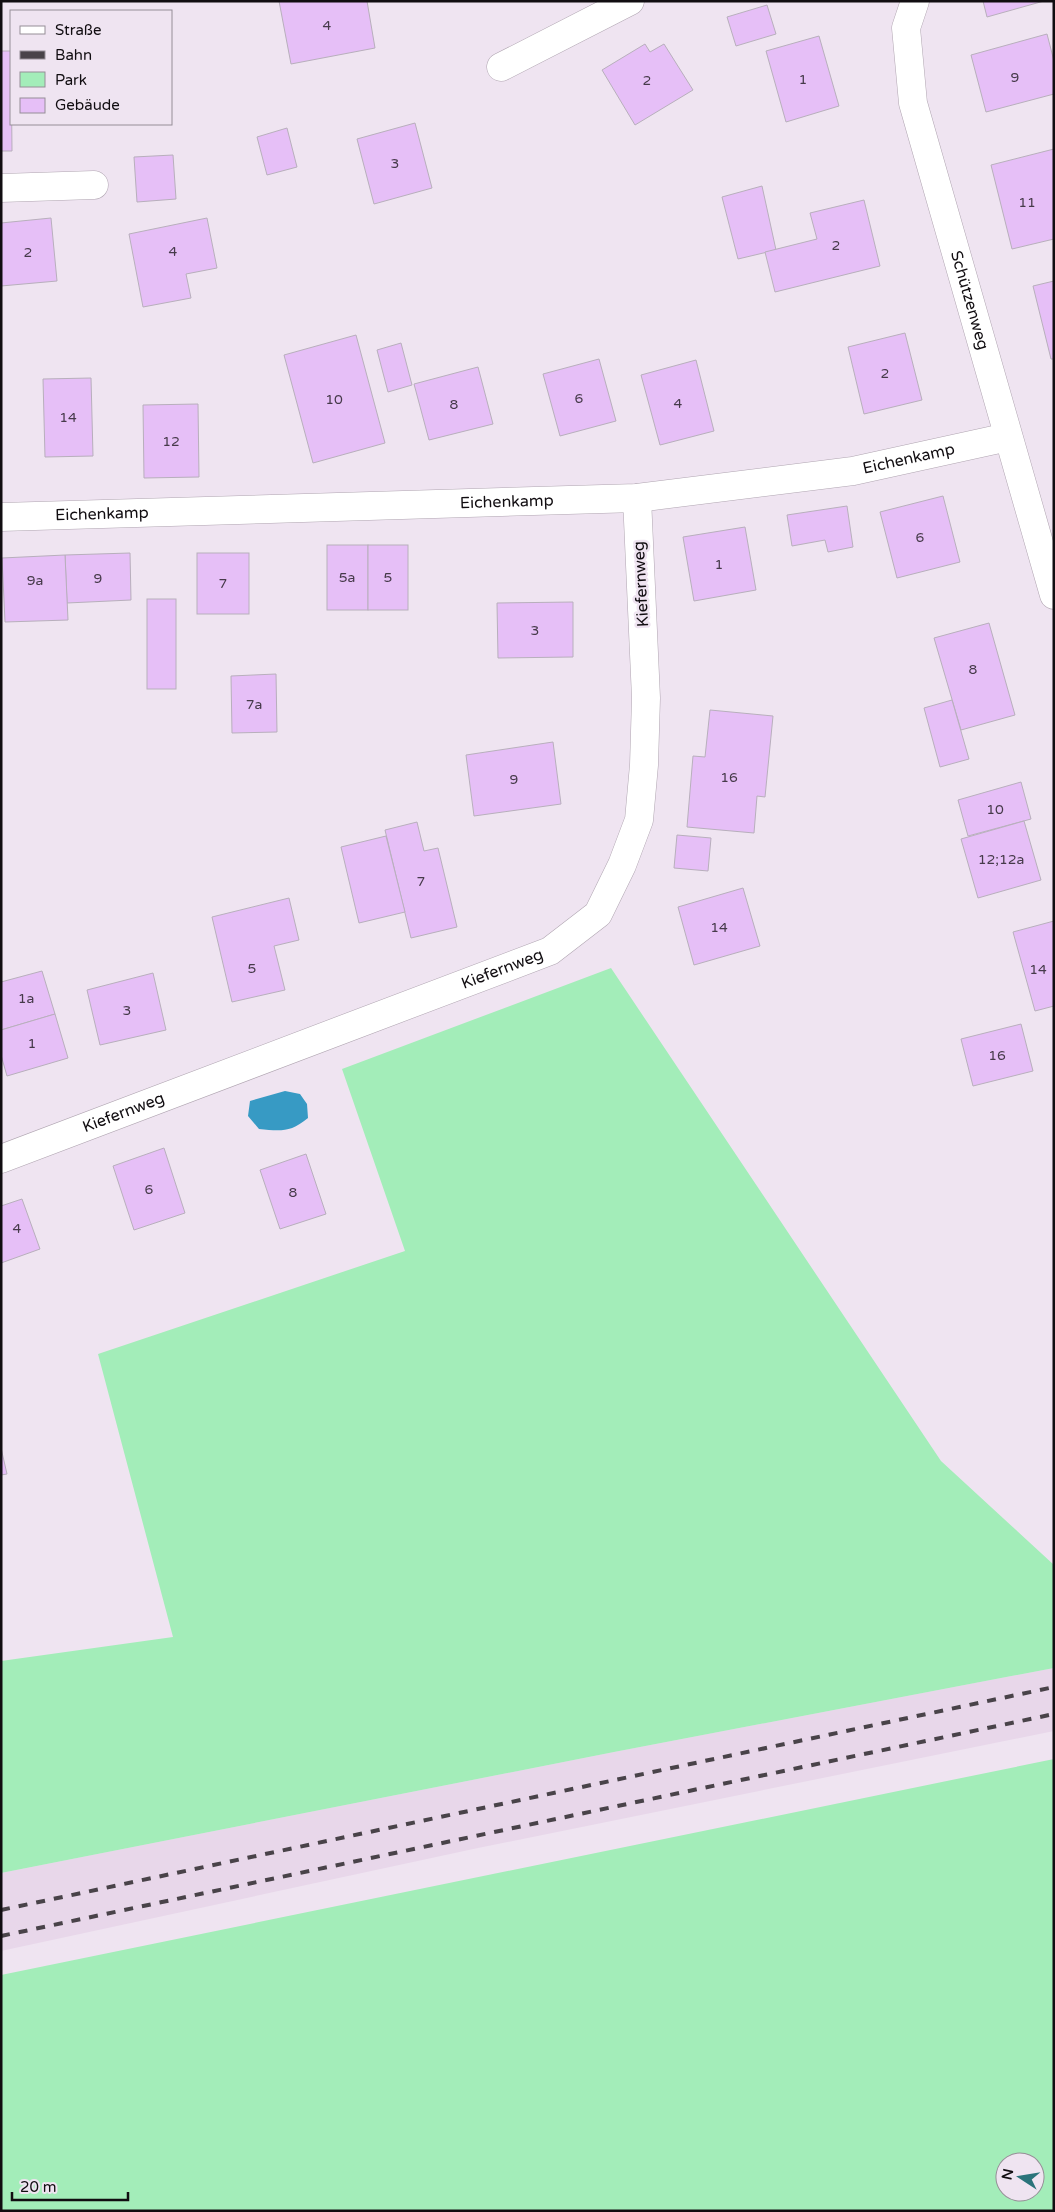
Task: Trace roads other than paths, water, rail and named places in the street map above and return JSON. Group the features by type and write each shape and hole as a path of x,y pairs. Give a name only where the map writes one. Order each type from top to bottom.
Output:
{"street":[{"path":"501,66 630,1"},
{"name":"Schützenweg","path":"915,1 906,28 913,103 1054,596"},
{"path":"1,188 94,186"},
{"name":"Eichenkamp","path":"1,517 638,498 853,471 1008,437"},
{"name":"Kiefernweg","path":"1,1159 550,951 598,914 622,865 639,820 640,811 646,698 638,498"}],"water":[{"path":"285,1091 300,1094 307,1104 308,1118 290,1129 259,1129 248,1116 250,1101"}],"railway":[{"path":"1,1910 1054,1687"},
{"path":"1,1936 1054,1714"}]}
